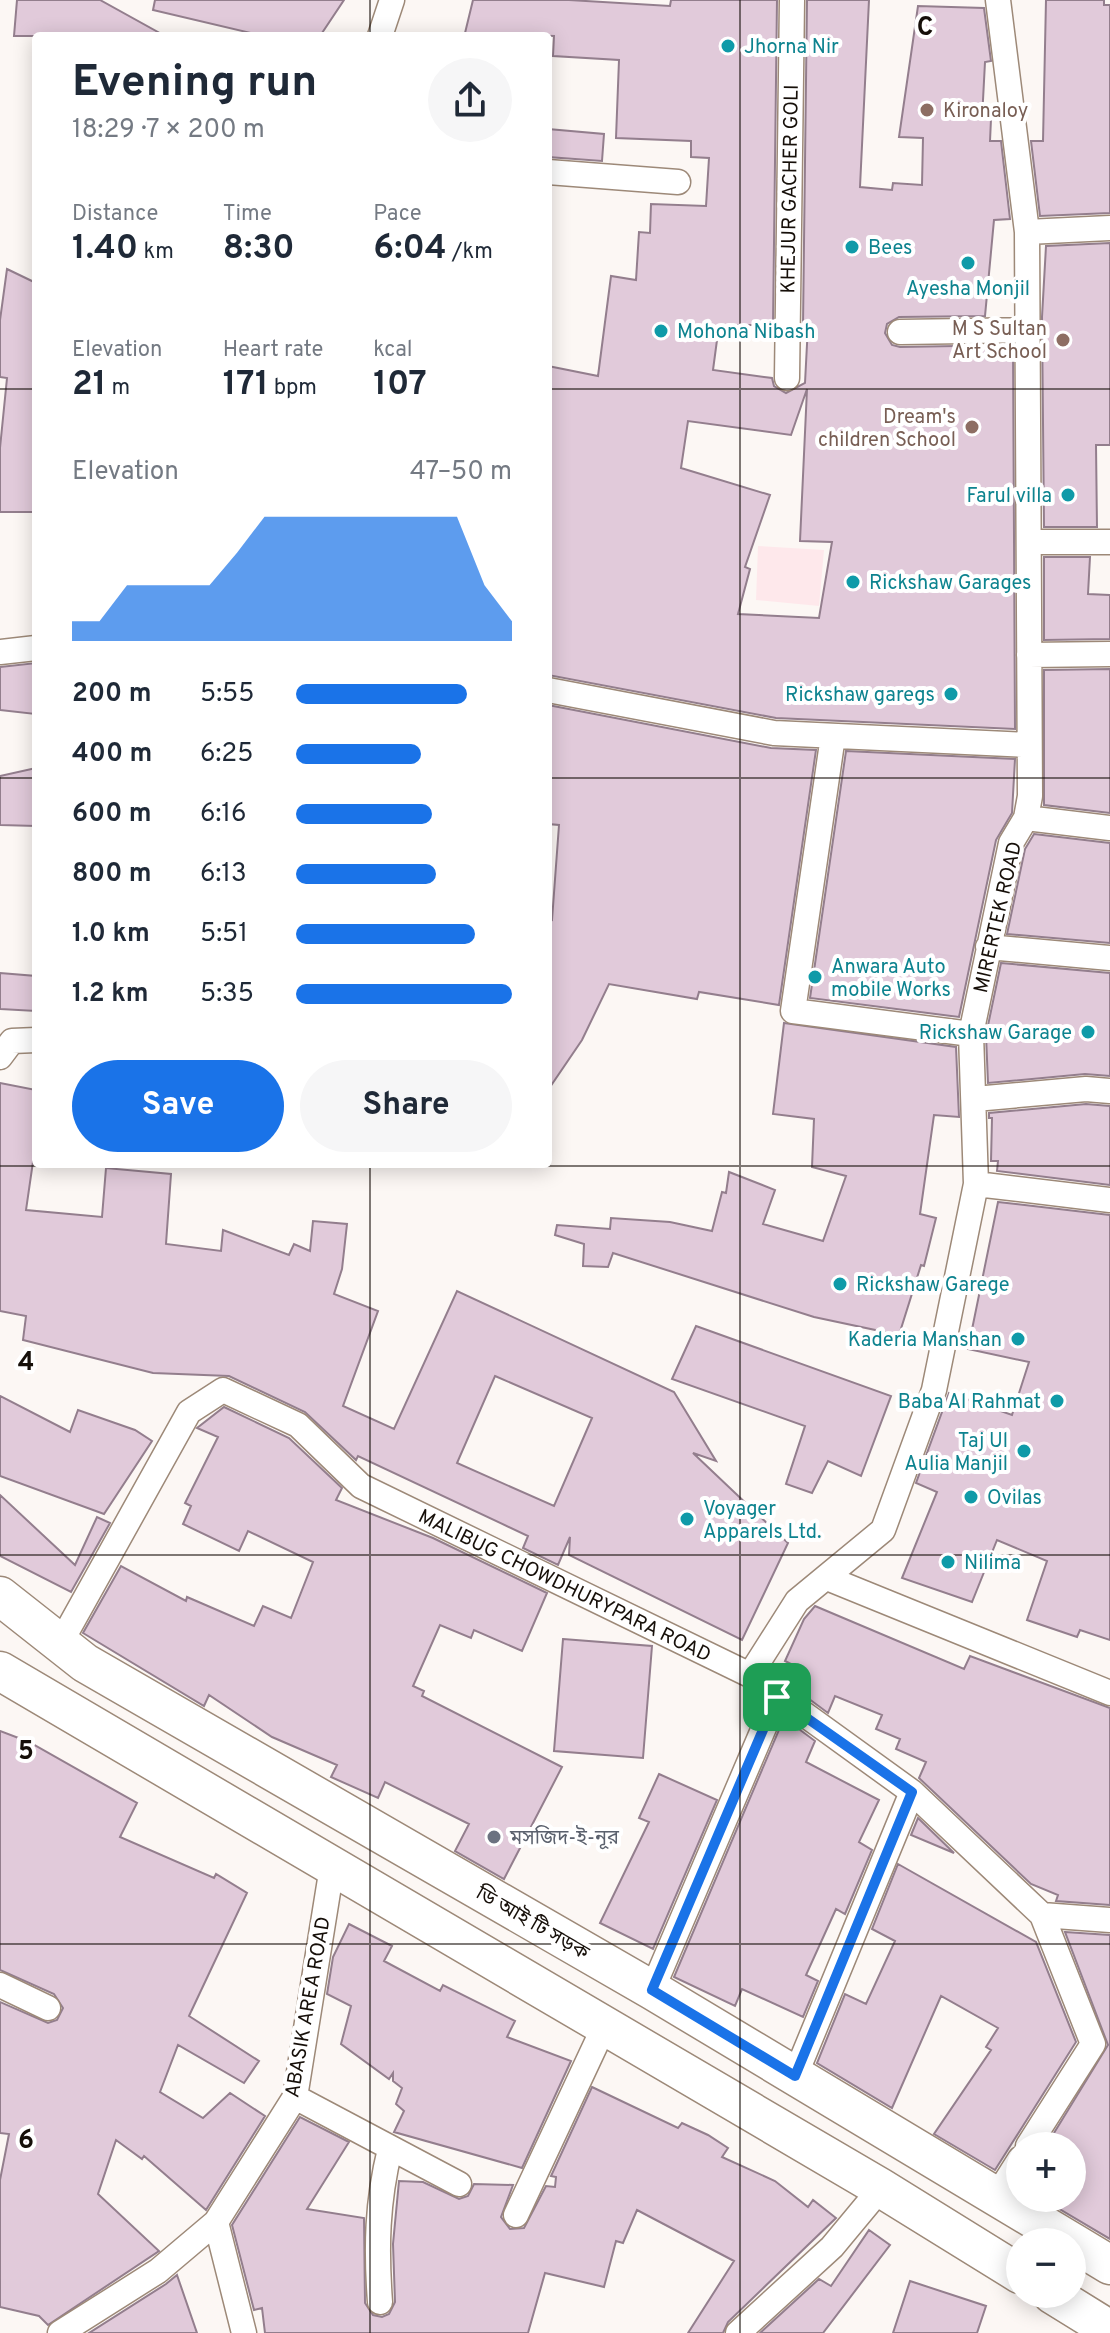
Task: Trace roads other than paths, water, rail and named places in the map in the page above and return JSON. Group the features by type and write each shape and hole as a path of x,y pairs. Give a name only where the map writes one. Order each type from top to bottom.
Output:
{"main road":[{"name":"ডি আই টি সড়ক","path":"0,1596 85,1663 652,1990 1048,2228"},
{"path":"0,1671 881,2188 1006,2265"},
{"name":"ডি আই টি সড়ক","path":"1086,2250 1110,2265"},
{"path":"1075,2308 1110,2330"}],"street":[{"path":"381,32 392,0"},
{"name":"KHEJUR GACHER GOLI","path":"787,378 792,0"},
{"name":"MIRERTEK ROAD","path":"750,1675 797,1601 883,1530 934,1390 976,1184 971,1034 1011,843 1026,818 1030,796 1027,232 998,0"},
{"path":"552,172 678,182"},
{"path":"1027,232 1110,228"},
{"path":"900,332 1028,330"},
{"path":"1029,542 1110,542"},
{"path":"0,652 32,648"},
{"path":"1029,655 1110,654"},
{"path":"552,691 744,728 833,736 1029,745"},
{"path":"833,736 793,1011 971,1034"},
{"path":"1026,818 1110,828"},
{"path":"988,947 1110,958"},
{"path":"0,1057 12,1041 32,1040"},
{"path":"975,1099 1086,1089 1110,1091"},
{"path":"976,1184 1110,1200"},
{"name":"MALIBUG CHOWDHURYPARA ROAD","path":"61,1642 189,1412 223,1390 298,1425 361,1486 750,1675 912,1792 1042,1915 1093,2044 1037,2132"},
{"path":"827,1578 1110,1693"},
{"path":"652,1990 777,1697"},
{"path":"795,2076 912,1792"},
{"name":"ABASIK AREA ROAD","path":"60,2333 158,2271 216,2222 295,2097 332,1867"},
{"path":"1042,1915 1110,1920"},
{"path":"0,1985 48,2008"},
{"path":"516,2215 604,2027"},
{"path":"295,2097 459,2184"},
{"path":"380,2302 376,2244 379,2197 390,2149"},
{"path":"996,2197 1006,2181"},
{"path":"738,2333 832,2247 881,2188"},
{"path":"216,2222 244,2333"}],"place":[{"name":"Jhorna Nir","path":"728,46"},
{"name":"Kironaloy","path":"927,110"},
{"name":"Bees","path":"852,247"},
{"name":"Ayesha Monjil","path":"968,263"},
{"name":"Mohona Nibash","path":"661,331"},
{"name":"M S Sultan Art School","path":"1063,340"},
{"name":"Dream's children School","path":"972,427"},
{"name":"Farul villa","path":"1068,495"},
{"name":"Rickshaw Garages","path":"853,582"},
{"name":"Rickshaw garegs","path":"951,694"},
{"name":"Anwara Auto mobile Works","path":"815,977"},
{"name":"Rickshaw Garage","path":"1088,1032"},
{"name":"Rickshaw Garege","path":"840,1284"},
{"name":"Kaderia Manshan","path":"1018,1339"},
{"name":"Baba Al Rahmat","path":"1057,1401"},
{"name":"Taj Ul Aulia Manjil","path":"1024,1451"},
{"name":"Ovilas","path":"971,1497"},
{"name":"Voyager Apparels Ltd.","path":"687,1519"},
{"name":"Nilima","path":"948,1562"},
{"name":"মসজিদ-ই-নূর","path":"494,1837"}]}
